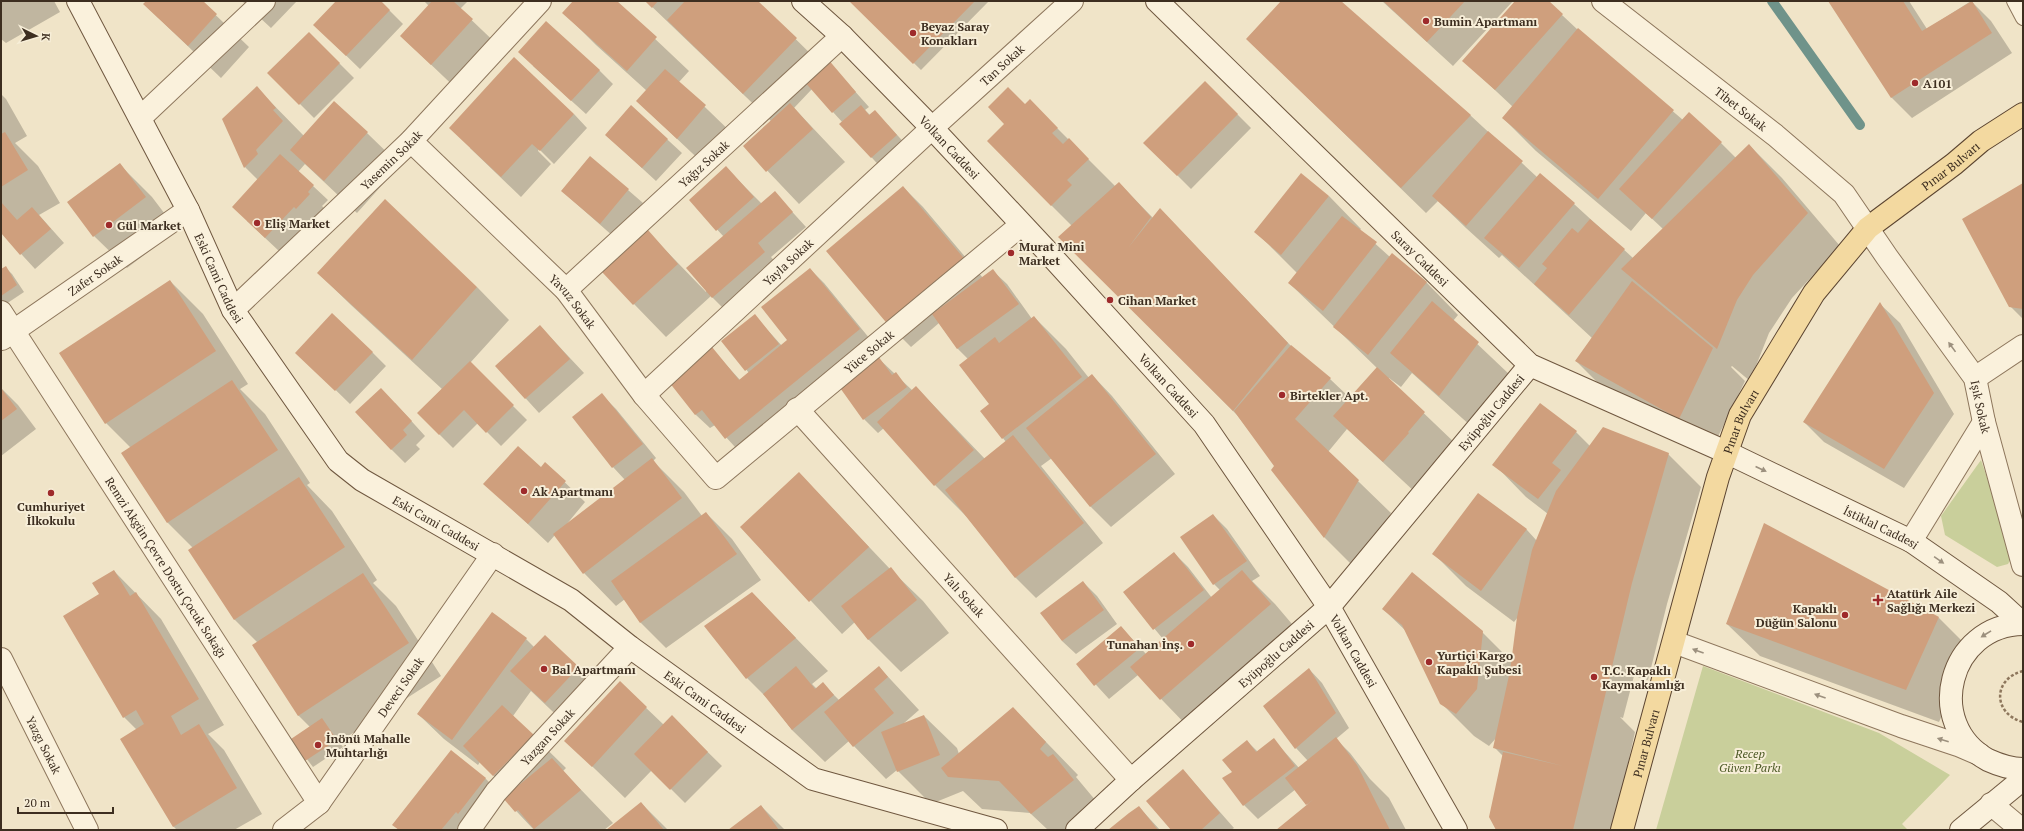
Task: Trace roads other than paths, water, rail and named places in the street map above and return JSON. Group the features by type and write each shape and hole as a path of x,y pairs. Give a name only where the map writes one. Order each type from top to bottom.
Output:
{"main road":[{"name":"Pınar Bulvarı","path":"1622,830 1726,452 1740,415 1814,293 1868,228 1954,164 1981,141 2023,114"}],"street":[{"name":"Eski Cami Caddesi","path":"78,1 188,210 233,310 338,461 362,480 571,600 630,647 813,780 996,830"},
{"path":"140,118 264,1"},
{"name":"Yasemin Sokak","path":"233,310 411,141 540,1"},
{"name":"Volkan Caddesi","path":"803,1 842,36 932,128 1045,249 1204,424 1329,607 1456,830"},
{"name":"Tan Sokak","path":"932,128 1072,1"},
{"name":"Saray Caddesi","path":"1157,1 1530,365 1726,452"},
{"name":"Tibet Sokak","path":"1603,1 1776,135 1844,194 1868,228"},
{"name":"Yağız Sokak","path":"566,290 842,36"},
{"name":"Yayla Sokak","path":"644,395 932,128"},
{"name":"Yavuz Sokak","path":"411,141 566,290 644,395 716,478"},
{"name":"Zafer Sokak","path":"7,335 188,210"},
{"name":"Yüce Sokak","path":"716,478 797,409 1021,225"},
{"name":"Işık Sokak","path":"1868,228 1887,257 1975,378 1984,422 2023,565"},
{"name":"Remzi Akgün Çevre Dostu Çocuk Sokağı","path":"1,312 7,335 319,803"},
{"path":"1975,378 2023,346"},
{"name":"Eyüpoğlu Caddesi","path":"1077,830 1131,780 1329,607 1530,365"},
{"name":"Yalı Sokak","path":"797,409 1131,780"},
{"path":"1911,541 1984,422"},
{"name":"İstiklal Caddesi","path":"1726,452 1911,541 2000,602 2023,624"},
{"name":"Deveci Sokak","path":"284,830 319,803 493,554"},
{"path":"1979,754 1963,737 1952,715 1950,691 1955,668 1968,648 1987,633 2009,624 2023,624"},
{"path":"1674,642 1901,726 1958,745 1997,764 2023,769"},
{"name":"Yazgan Sokak","path":"469,830 496,792 630,647"},
{"name":"Yazgı Sokak","path":"1,659 88,830"},
{"path":"1961,830 2023,779"},
{"path":"1991,804 2022,830"}],"lane":[{"path":"2014,1 2023,18"}],"waterway":[{"path":"1772,1 1860,125"}],"place":[{"name":"Bumin Apartmanı","path":"1426,21"},
{"name":"Beyaz Saray Konakları","path":"913,33"},
{"name":"A101","path":"1915,83"},
{"name":"Eliş Market","path":"257,223"},
{"name":"Gül Market","path":"109,225"},
{"name":"Murat Mini Market","path":"1011,253"},
{"name":"Cihan Market","path":"1110,300"},
{"name":"Birtekler Apt.","path":"1282,395"},
{"name":"Ak Apartmanı","path":"524,491"},
{"name":"Cumhuriyet İlkokulu","path":"51,493"},
{"name":"Atatürk Aile Sağlığı Merkezi","path":"1878,600"},
{"name":"Kapaklı Düğün Salonu","path":"1845,615"},
{"name":"Tunahan İnş.","path":"1191,644"},
{"name":"Yurtiçi Kargo Kapaklı Şubesi","path":"1429,662"},
{"name":"Bal Apartmanı","path":"544,669"},
{"name":"T.C. Kapaklı Kaymakamlığı","path":"1594,677"},
{"name":"İnönü Mahalle Muhtarlığı","path":"318,745"}],"park label":[{"name":"Recep Güven Parkı","path":"1750,760"}]}
